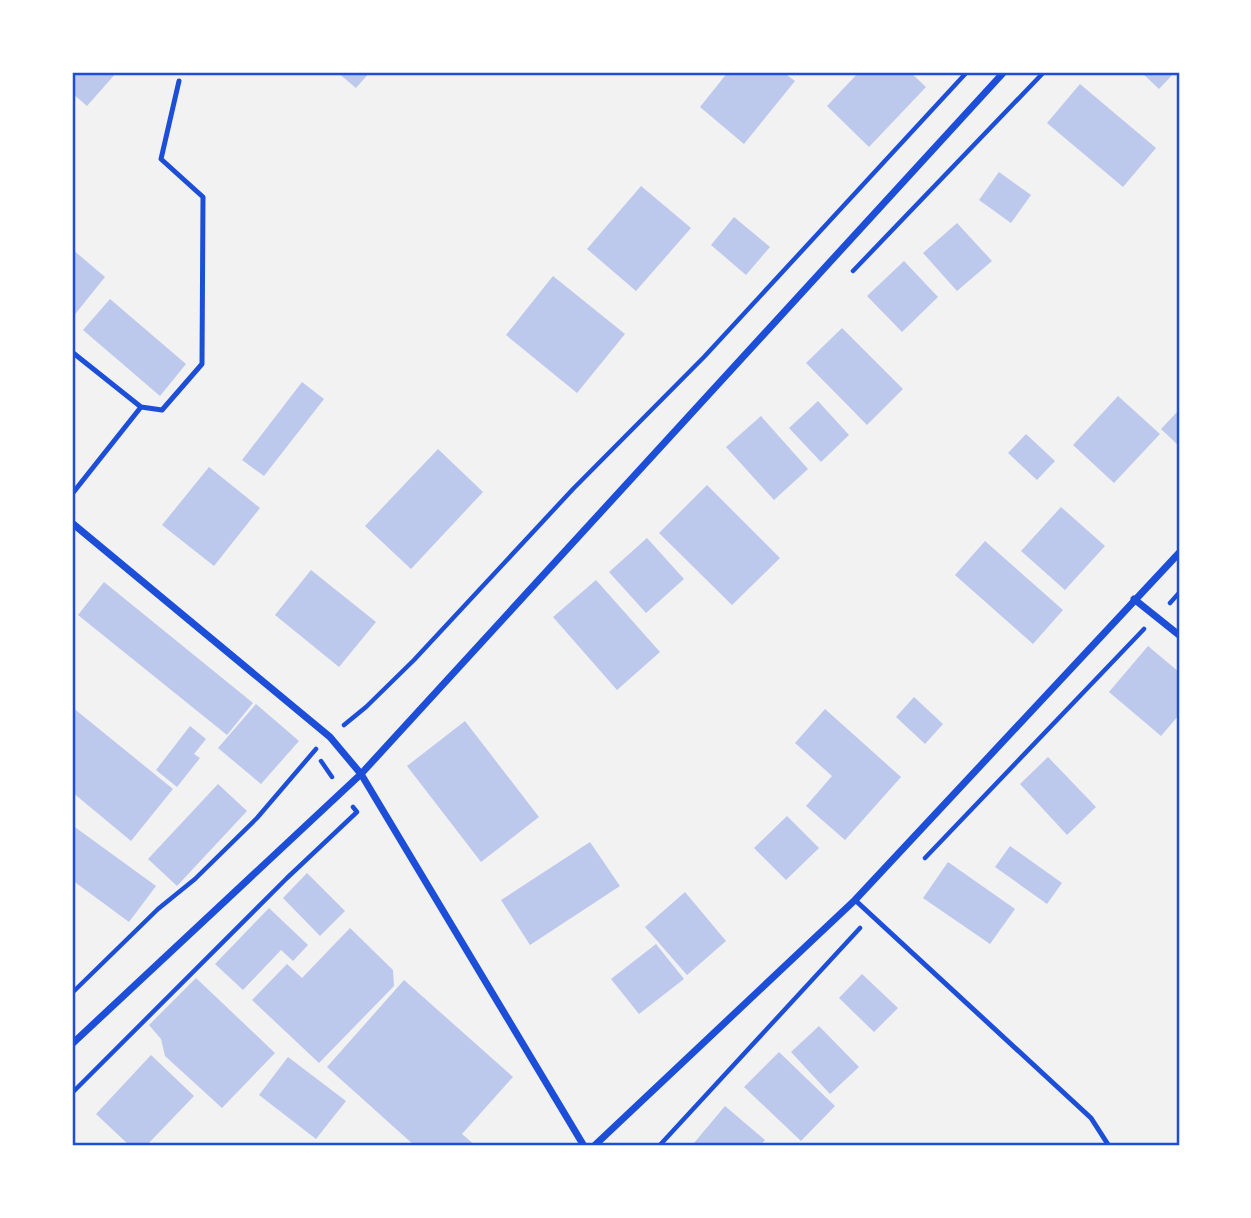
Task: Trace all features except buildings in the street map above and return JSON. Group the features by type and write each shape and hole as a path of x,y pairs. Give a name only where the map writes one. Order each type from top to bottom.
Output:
{"street":[{"path":"72,1044 361,774 1004,72"},
{"path":"72,523 330,737 361,774 584,1146"},
{"path":"594,1146 855,900 1179,552"},
{"path":"1134,599 1179,635"}],"lane":[{"path":"72,352 141,407 162,410 202,364 203,197 161,159 179,81"},
{"path":"72,494 141,407"},
{"path":"855,900 1091,1118 1109,1146"}],"path":[{"path":"72,993 257,818 314,751 366,707 414,660 573,489 704,357 967,72"},
{"path":"919,865 1179,593"},
{"path":"72,1093 287,878 357,812 314,751"},
{"path":"659,1146 872,915"}]}
